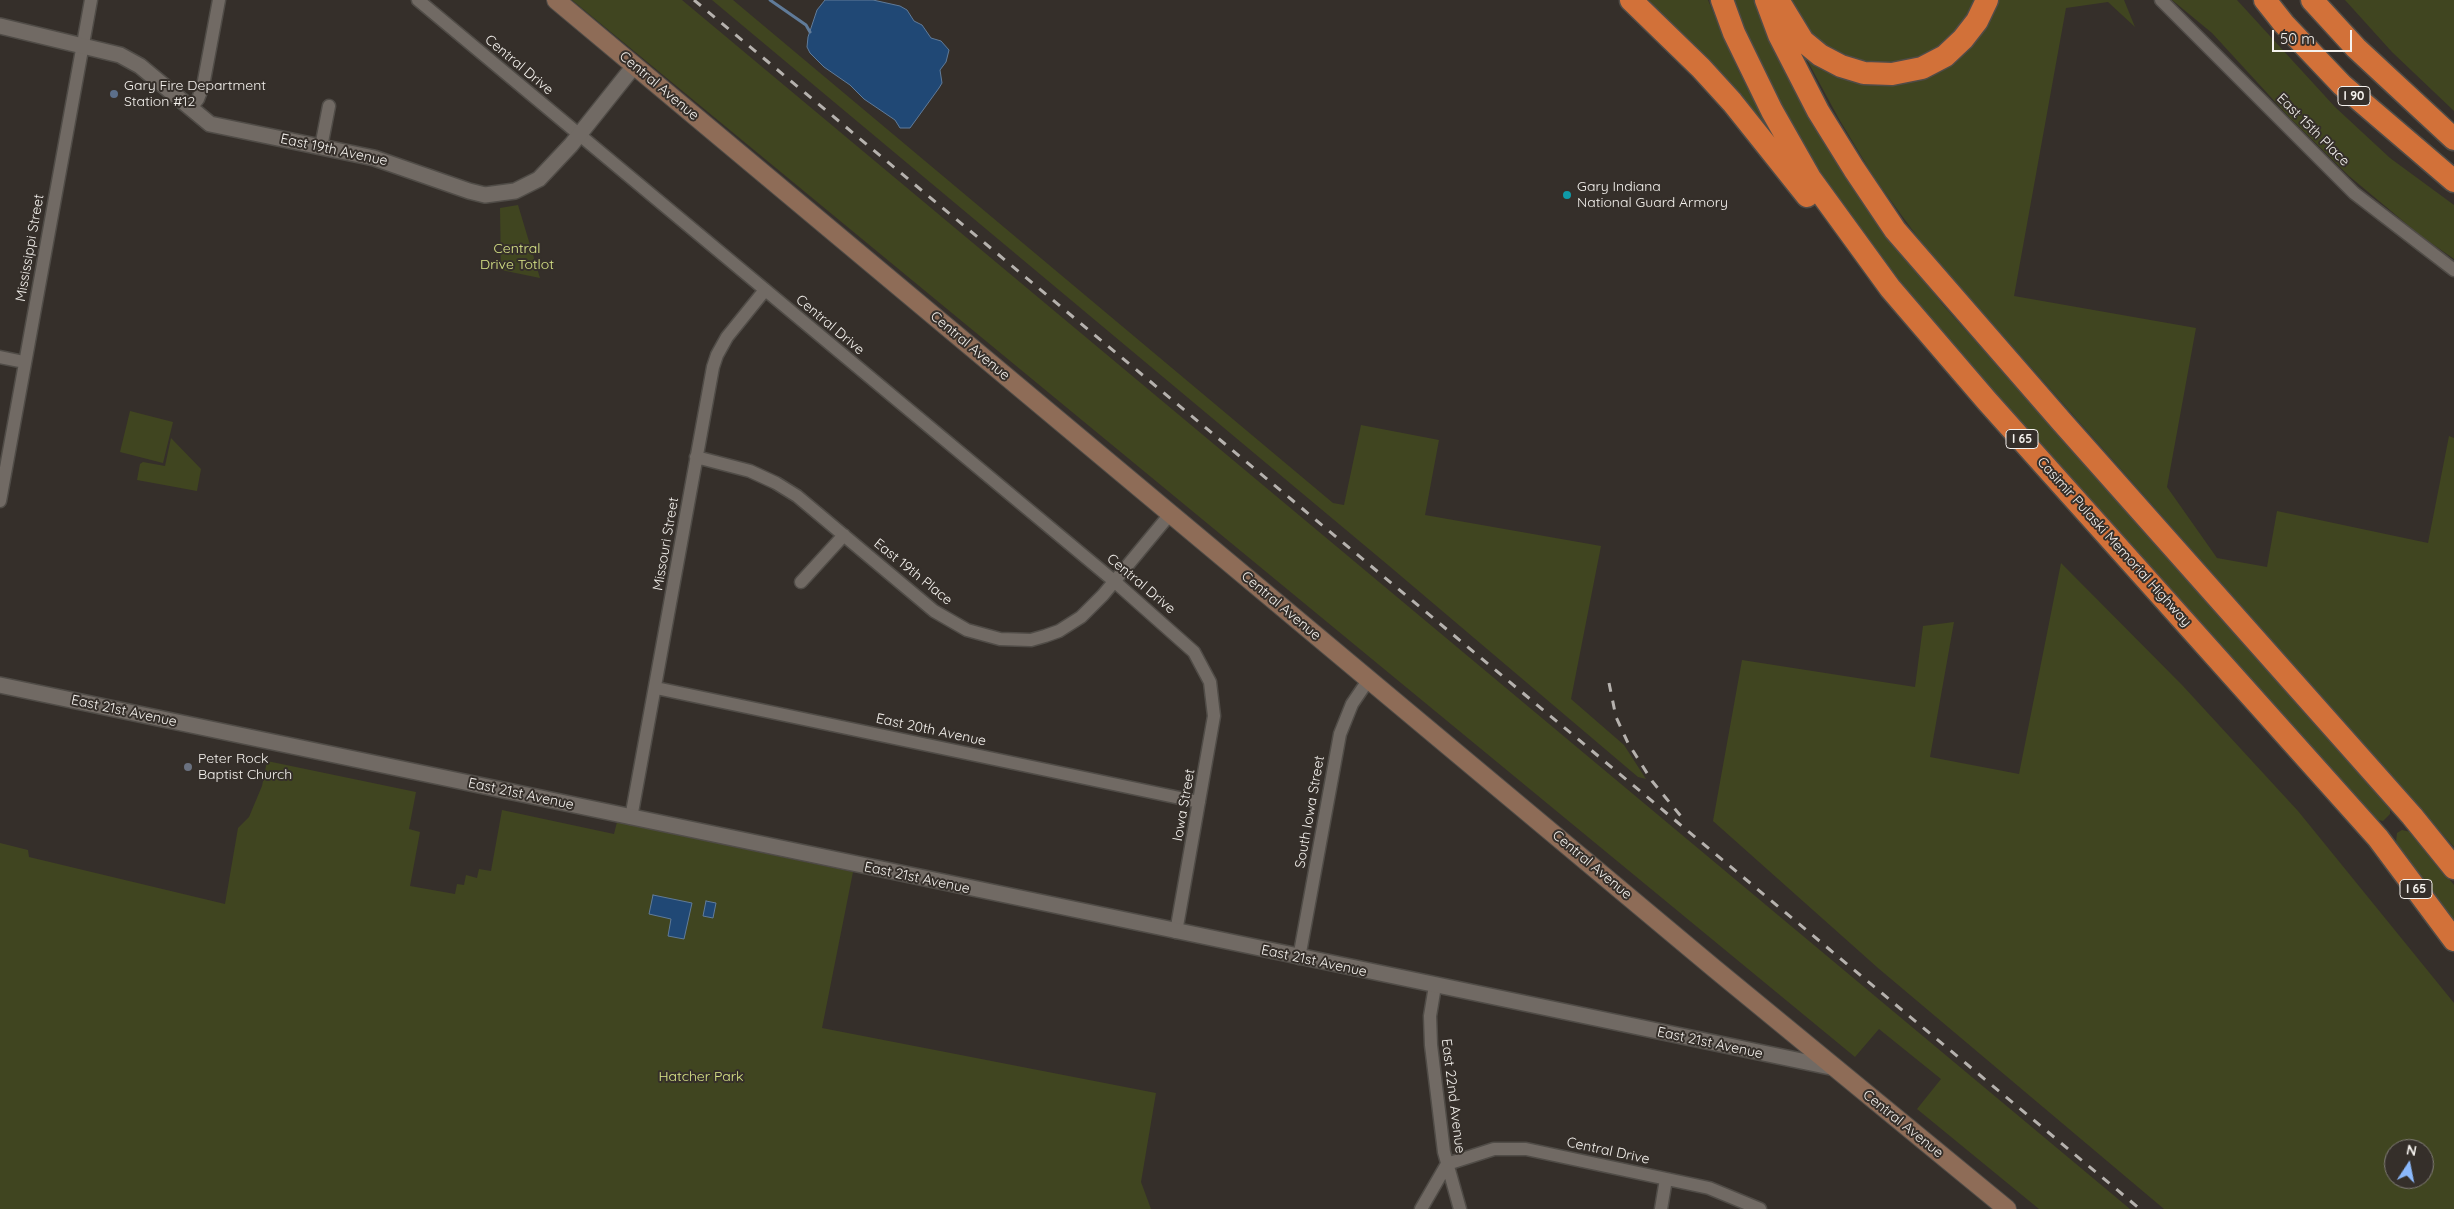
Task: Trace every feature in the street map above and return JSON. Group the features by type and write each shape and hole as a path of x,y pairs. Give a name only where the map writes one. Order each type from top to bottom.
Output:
{"highway":[{"path":"1631,0 1701,68 1732,102 1827,222 1890,288"},
{"name":"Casimir Pulaski Memorial Highway","path":"1722,0 1734,33 1772,111 1810,178 1890,288 1994,408 2378,838 2454,940"},
{"path":"1766,0 1779,35 1818,111 1895,230 2049,408 2361,758 2454,868"},
{"path":"1778,0 1803,41 1820,55 1841,66 1864,73 1892,74 1922,68 1945,56 1963,39 1977,21 1987,0"},
{"name":"I 90","path":"2265,0 2284,24 2342,85 2454,182"},
{"name":"I 90","path":"2312,0 2356,48 2454,139"}],"main road":[{"name":"Central Avenue","path":"556,0 1835,1068 2007,1209"}],"street":[{"name":"Mississippi Street","path":"0,501 91,0"},
{"path":"191,108 198,99 203,86 219,0"},
{"name":"Central Drive","path":"418,0 1188,644 1199,659 1210,682"},
{"name":"East 15th Place","path":"2161,0 2354,193 2454,270"},
{"name":"East 19th Avenue","path":"0,26 113,52 134,62 210,124 390,162 469,191 496,195 524,188 539,179 579,134 634,66"},
{"path":"321,147 329,106"},
{"name":"Missouri Street","path":"632,818 696,457 717,354 727,336 765,290"},
{"path":"0,357 24,362"},
{"name":"East 19th Place","path":"696,457 750,471 776,483 797,496 934,611 967,630 1000,639 1031,640 1059,631 1091,608 1171,513"},
{"path":"802,582 844,535"},
{"name":"South Iowa Street","path":"1299,958 1340,734 1352,704 1369,679"},
{"name":"Iowa Street","path":"1176,932 1214,716 1210,682"},
{"name":"East 21st Avenue","path":"0,685 1299,958 1835,1068"},
{"name":"East 20th Avenue","path":"656,688 1199,802"},
{"name":"East 22nd Avenue","path":"1435,986 1430,1016 1430,1038 1447,1164 1460,1209"},
{"name":"Central Drive","path":"1447,1164 1494,1149 1526,1149 1709,1188 1760,1209"},
{"path":"1421,1209 1447,1164"},
{"path":"1662,1209 1666,1179"}],"green space":[{"path":"572,0 682,0 2130,1209 2039,1209 1917,1109 1941,1079 1879,1029 1855,1057"},
{"path":"712,0 733,0 1333,503 1344,505 1361,425 1439,440 1425,515 1601,546 1571,699 1624,745 1646,779 1638,777 1388,565"},
{"path":"1644,0 1708,0 1738,70 1776,143"},
{"path":"1730,0 1756,0 1890,236 1943,305 2390,805 2390,814 2383,821 2374,819 1883,270 1773,100"},
{"path":"1789,0 1976,0 1968,18 1953,36 1934,51 1913,60 1889,65 1865,64 1827,46 1805,29"},
{"path":"1995,0 2124,0 2135,27 2108,2 2066,8 2014,296 2196,328 2167,487 2217,558 2267,567 2277,511 2428,543 2449,436 2454,438 2454,847 1924,246 1875,179 1839,119 1801,49 1923,75"},
{"path":"2172,0 2237,0 2335,107 2390,158 2454,205 2454,259 2421,236 2349,176 2290,118 2212,33"},
{"path":"2345,0 2454,0 2454,111 2392,52"},
{"name":"Central Drive Totlot","path":"518,205 540,278 501,270 500,208"},
{"path":"130,411 173,422 163,463 120,452"},
{"path":"171,438 201,469 197,491 137,480 140,464 143,462 165,466"},
{"path":"2061,563 2183,686 2298,811 2454,1003 2454,1209 2164,1209 1878,968 1713,821 1742,660 1915,687 1923,626 1954,622 1930,757 2019,774"},
{"name":"Hatcher Park","path":"267,761 416,792 409,829 420,832 410,886 455,894 457,884 464,885 466,875 477,878 479,869 491,871 502,810 614,834 617,822 853,872 822,1028 1156,1093 1141,1182 1151,1209 0,1209 0,843 28,850 29,857 225,904 238,828 249,817 262,786"},
{"path":"2402,830 2411,832 2454,885 2454,922 2396,842 2397,833"}],"water":[{"path":"825,0 873,0 900,6 907,10 914,21 922,25 931,38 941,41 949,50 946,62 940,70 942,83 910,128 900,128 895,120 864,99 850,85 824,67 810,53 807,47 808,37 817,10"},
{"path":"653,895 692,903 684,939 668,936 671,919 649,914"},
{"path":"706,901 716,903 713,918 703,916"}],"waterway":[{"path":"770,0 806,25 810,32"}],"railway":[{"path":"694,0 2140,1209"},
{"path":"1609,683 1616,717 1628,743 1652,781 1684,820"}],"place":[{"name":"Gary Fire Department Station #12","path":"114,94"},
{"name":"Gary Indiana National Guard Armory","path":"1567,195"},
{"name":"Peter Rock Baptist Church","path":"188,767"}]}
